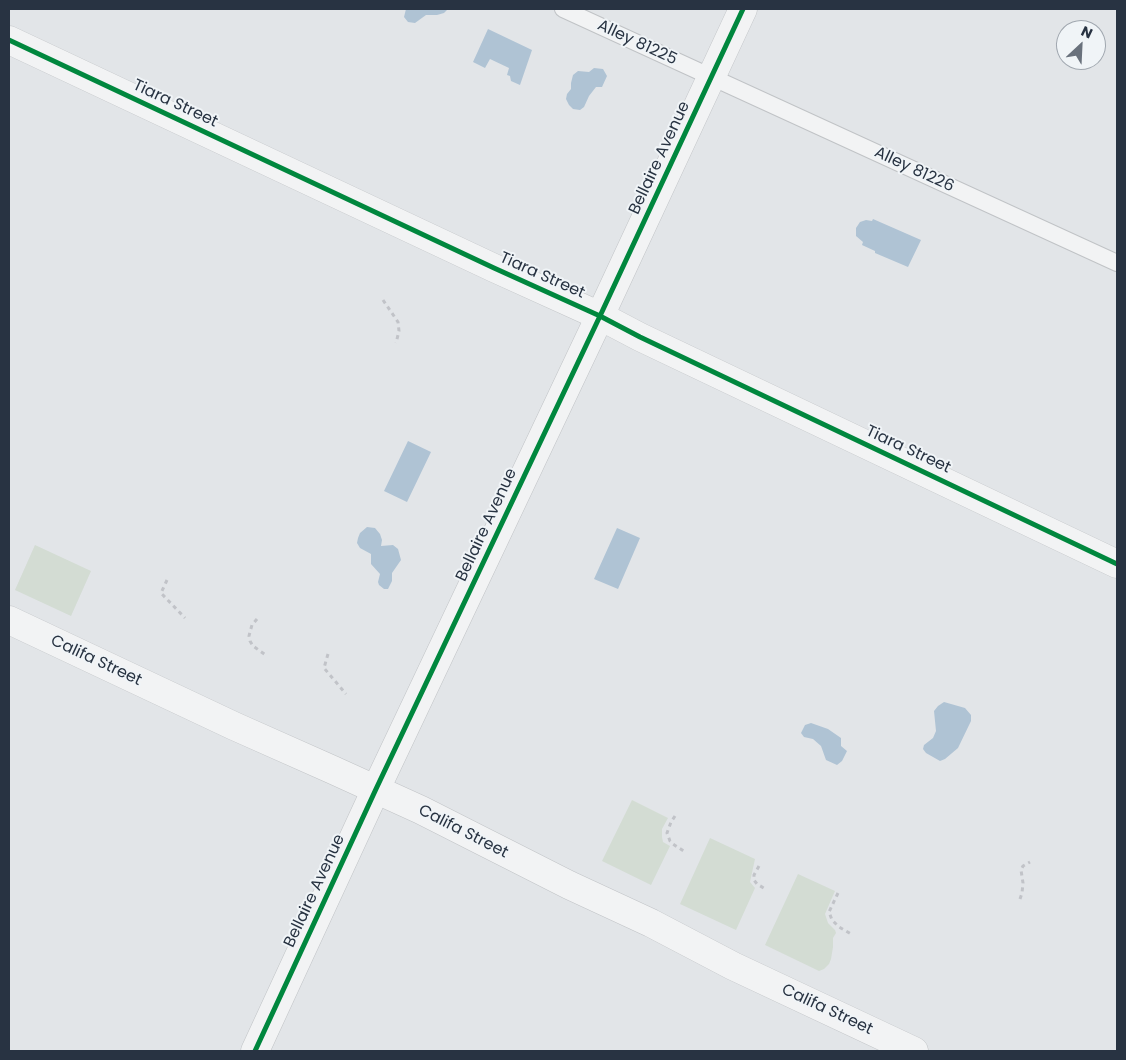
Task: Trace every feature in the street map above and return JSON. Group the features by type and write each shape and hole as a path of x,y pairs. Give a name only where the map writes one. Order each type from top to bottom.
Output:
{"street":[{"name":"Bellaire Avenue","path":"255,1051 376,789 743,9"},
{"name":"Tiara Street","path":"9,40 600,316 640,337 1117,564"},
{"name":"Califa Street","path":"9,620 234,726 421,810 569,885 651,923 733,966 914,1051"}],"lane":[{"name":"Alley 81225","path":"563,9 711,78"},
{"name":"Alley 81226","path":"711,78 1117,263"}],"path":[{"path":"383,300 398,322 399,331 396,343"},
{"path":"167,580 161,593 184,618"},
{"path":"257,618 252,625 249,636 250,641 253,646 267,656"},
{"path":"328,654 324,668 346,694"},
{"path":"675,816 667,833 670,841 685,852"},
{"path":"1020,899 1023,884 1021,870 1023,866 1030,862"},
{"path":"759,866 754,875 754,880 767,890"},
{"path":"838,893 829,912 832,920 838,927 851,934"}],"shaded area":[{"path":"35,545 91,571 71,616 15,590"},
{"path":"632,800 668,818 662,829 662,837 663,842 670,846 651,885 602,861"},
{"path":"710,838 755,859 750,882 755,888 736,930 680,904"},
{"path":"798,874 835,891 825,914 828,923 836,933 833,938 831,959 824,969 819,971 765,945"}],"water":[{"path":"406,9 448,9 444,13 437,15 426,15 415,23 408,22 404,17"},
{"path":"488,29 532,50 520,85 511,81 510,76 507,75 509,68 490,59 485,68 473,62"},
{"path":"594,68 603,69 607,76 602,87 596,87 584,107 580,110 573,109 566,99 571,89 573,75 578,71 589,72"},
{"path":"873,219 921,240 908,267 875,253 875,251 862,245 863,242 856,236 856,228 860,222 872,221"},
{"path":"408,441 431,452 407,502 384,491"},
{"path":"367,527 375,528 380,534 381,546 393,545 398,549 401,560 392,573 392,581 388,589 384,589 379,585 380,574 371,564 371,554 360,548 357,543 360,533"},
{"path":"617,528 640,538 618,589 594,579"},
{"path":"944,702 965,708 971,715 971,721 958,748 940,761 926,753 923,749 924,745 933,738 936,731 934,711"},
{"path":"811,723 828,729 841,738 841,746 847,751 842,761 837,765 826,760 821,746 813,739 804,737 801,733 805,725"}],"cycle path":[{"path":"255,1051 376,789 743,9"},
{"path":"9,40 600,316 640,337 1117,564"}]}
